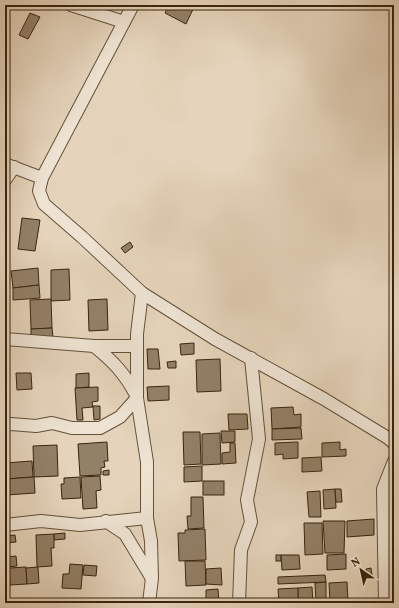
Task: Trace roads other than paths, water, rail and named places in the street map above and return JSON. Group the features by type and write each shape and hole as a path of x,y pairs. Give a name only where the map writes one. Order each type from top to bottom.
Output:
{"street":[{"path":"71,5 124,22"},
{"path":"133,5 42,178 39,191 44,204 82,236 142,293 215,339 324,399 391,441 394,456"},
{"path":"5,180 9,166 42,178"},
{"path":"142,293 137,334 137,398 147,462 147,518 152,578 149,603"},
{"path":"5,339 94,346 137,346"},
{"path":"94,346 110,358 123,373 137,398"},
{"path":"239,603 241,550 251,522 247,500 259,439 251,358"},
{"path":"5,425 36,426 52,423 72,428 100,428 120,417 137,398"},
{"path":"385,603 383,488 394,461"},
{"path":"5,524 41,521 80,525 147,518"},
{"path":"106,522 125,534 152,578"}]}
